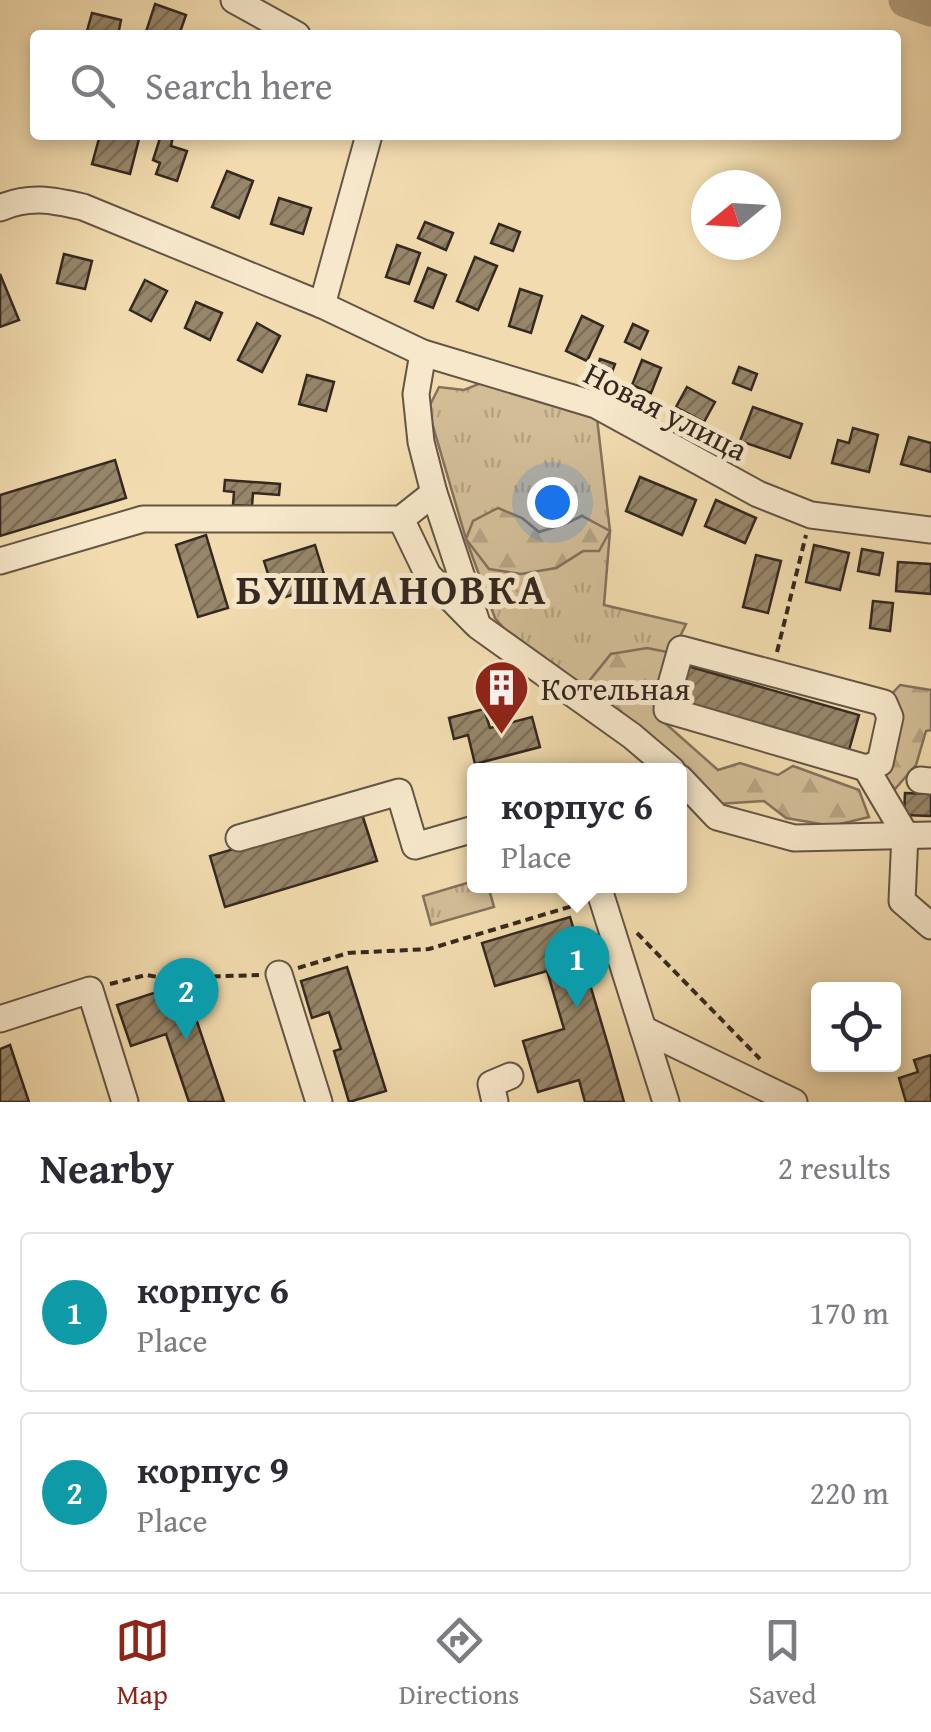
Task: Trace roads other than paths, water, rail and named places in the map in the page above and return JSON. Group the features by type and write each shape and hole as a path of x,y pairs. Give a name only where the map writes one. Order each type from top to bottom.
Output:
{"street":[{"path":"234,0 288,30"},
{"path":"322,306 368,140"},
{"name":"Новая улица","path":"0,208 46,198 82,207 322,306 423,353 596,404 758,494 811,516 931,530"},
{"path":"423,353 416,394 421,442 478,626"},
{"path":"0,560 142,519 401,519 434,493"},
{"path":"401,519 428,575 478,626 664,763"},
{"path":"866,768 880,763 890,717 884,703 681,649 668,695 668,710 866,768 918,834"},
{"path":"687,785 717,816 794,838 918,834"},
{"path":"239,838 399,792 415,846 467,832"},
{"path":"918,834 902,901 931,926"},
{"path":"601,893 666,1102"},
{"path":"280,974 319,1102"},
{"path":"0,1018 90,990 125,1102"},
{"path":"643,1028 794,1102"},
{"path":"495,1102 491,1084 510,1076"}],"waterway":[{"path":"906,0 931,9"}],"place":[{"name":"Котельная","path":"502,737"},
{"name":"корпус 6","path":"577,1008"},
{"name":"корпус 9","path":"186,1040"}],"district":[{"name":"БУШМАНОВКА","path":"392,588"}]}
